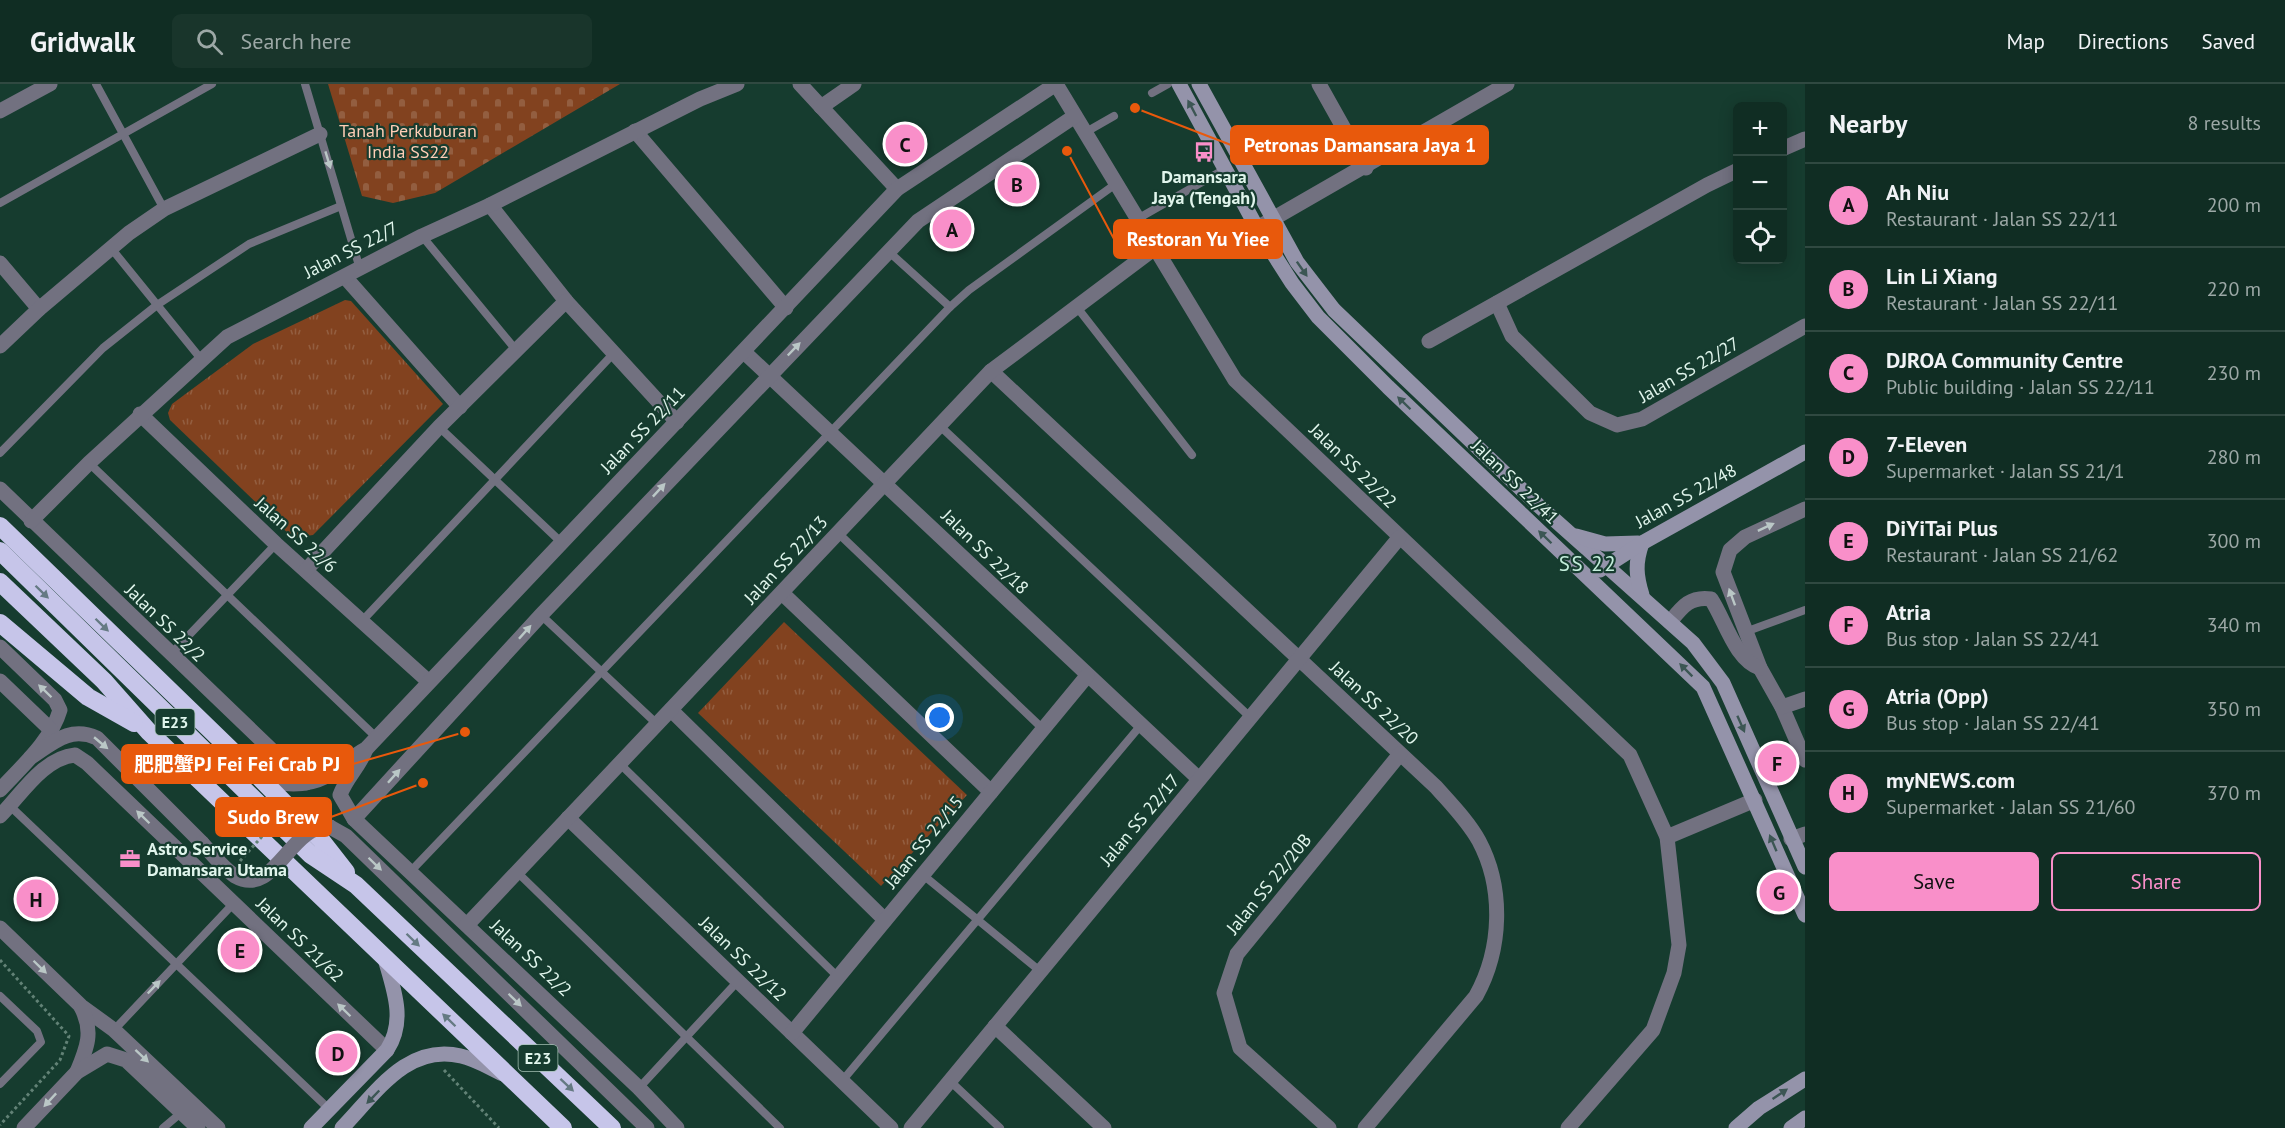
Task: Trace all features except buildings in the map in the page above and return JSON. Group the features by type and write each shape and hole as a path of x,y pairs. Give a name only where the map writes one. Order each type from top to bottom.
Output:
{"highway":[{"path":"0,526 259,777 321,840 356,885"},
{"name":"E23","path":"0,551 311,855 356,885 612,1128"},
{"name":"E23","path":"0,582 104,681 149,732 506,1076 563,1128"},
{"path":"0,623 88,697 149,732"}],"street":[{"path":"0,111 50,84"},
{"name":"Jalan SS 22/7","path":"31,521 140,414 227,337 422,236 490,205 635,131 737,84"},
{"path":"800,84 897,189"},
{"path":"821,106 854,84"},
{"name":"Jalan SS 22/22","path":"1056,84 1235,380 1630,755 1667,837 1679,945 1664,1001 1653,1030 1568,1128"},
{"name":"Jalan SS 22/11","path":"259,777 280,785 306,783 329,775 371,743 897,189 1056,84"},
{"name":"Jalan SS 22/41","path":"1179,84 1257,228 1292,283 1318,317 1703,687 1805,915"},
{"name":"Jalan SS 22/41","path":"1199,84 1297,262 1334,310 1397,373 1570,534 1693,643 1723,683 1798,837 1805,867"},
{"path":"1319,84 1366,168"},
{"path":"1257,228 1366,168 1502,85"},
{"path":"354,819 541,615 888,250 918,221 1075,116"},
{"path":"635,131 786,308"},
{"path":"0,346 39,309 111,248 164,209 320,134"},
{"path":"1787,147 1805,139"},
{"path":"1429,341 1733,172"},
{"path":"490,205 566,301 677,422"},
{"name":"Jalan SS 22/13","path":"467,925 991,371 1155,248"},
{"path":"0,263 39,309"},
{"path":"345,277 460,406"},
{"path":"306,570 439,427 566,301"},
{"name":"Jalan SS 22/27","path":"1497,303 1512,336 1590,413 1617,424 1642,419 1805,326"},
{"name":"Jalan SS 22/18","path":"744,352 885,483 1086,676 1199,779"},
{"name":"Jalan SS 22/20","path":"991,371 1436,787 1478,840 1488,861 1495,885 1494,939 1486,978 1476,996 1365,1128"},
{"name":"Jalan SS 22/6","path":"140,414 276,544 428,681"},
{"name":"Jalan SS 22/48","path":"1587,578 1642,543 1805,452"},
{"name":"Jalan SS 22/2","path":"0,489 170,655 290,765 306,783"},
{"path":"1805,509 1745,537 1730,550 1723,572 1760,668 1782,707 1805,760"},
{"path":"1570,534 1605,544 1642,543 1635,573 1642,596"},
{"name":"Jalan SS 22/17","path":"911,1128 1399,538"},
{"path":"782,593 991,792"},
{"path":"1670,622 1691,600 1700,597 1711,599 1741,653 1753,666 1760,668"},
{"path":"0,647 54,700 60,710 31,757 0,790"},
{"name":"Jalan SS 22/15","path":"792,1033 1086,676"},
{"path":"0,681 50,729"},
{"path":"1782,707 1805,699"},
{"path":"671,710 885,920"},
{"path":"31,757 70,734 84,732 97,738 234,874 255,879 269,873 307,832 318,826 330,827 346,836 647,1128"},
{"name":"Jalan SS 22/2","path":"371,743 345,781 340,795 354,819 639,1088 677,1128"},
{"name":"Jalan SS 22/20B","path":"1329,1128 1240,1048 1224,993 1237,954 1400,754"},
{"name":"Jalan SS 21/62","path":"5,811 50,764 63,756 75,755 87,763 387,1050"},
{"path":"1667,837 1755,800"},
{"name":"Jalan SS 22/12","path":"568,818 891,1128"},
{"path":"0,928 81,1006 114,1030 218,1128"},
{"path":"311,1128 387,1050 395,1037 399,1007 385,959"},
{"path":"76,1072 89,1035 87,1018 81,1006"},
{"path":"995,1026 1104,1128"},
{"path":"342,1128 403,1066 419,1056 446,1053 464,1056 506,1076"},
{"path":"24,1128 76,1072 107,1054 126,1059 198,1128"},
{"path":"1736,1128 1759,1108 1805,1079"},
{"path":"1791,1128 1805,1118"}],"lane":[{"path":"96,84 164,209"},
{"path":"0,203 212,84"},
{"path":"305,84 360,269"},
{"path":"1152,93 1168,84"},
{"path":"1086,132 1114,116"},
{"path":"1139,218 1225,169"},
{"path":"410,872 950,307 969,290 1117,183"},
{"path":"0,453 103,348 157,305 249,244 341,206"},
{"path":"422,236 516,350"},
{"path":"111,248 201,359"},
{"path":"888,250 950,307"},
{"path":"1075,306 1192,455"},
{"path":"362,621 613,354"},
{"path":"940,426 1251,717"},
{"path":"439,427 562,543"},
{"path":"89,463 227,595 371,743"},
{"path":"838,533 1043,729"},
{"path":"170,655 276,544"},
{"path":"1745,632 1805,609"},
{"path":"541,615 657,724"},
{"path":"843,1081 1140,725"},
{"path":"620,764 838,977"},
{"path":"5,811 176,964 329,1109"},
{"path":"517,872 780,1128"},
{"path":"923,875 1040,971"},
{"path":"114,1030 233,903"},
{"path":"639,1088 738,981"},
{"path":"0,996 37,1030 41,1042 0,1084"},
{"path":"950,1080 1000,1128"},
{"path":"163,1128 182,1112"}],"path":[{"path":"237,864 291,804"},
{"path":"429,1054 499,1128"}],"green space":[{"name":"Tanah Perkuburan India SS22","path":"328,84 620,84 435,193 393,203 362,196"},
{"path":"345,300 351,301 443,404 313,535 293,538 170,420 168,413 172,404 253,344"},
{"path":"784,622 967,795 881,886 698,713"}],"place":[{"name":"Petronas Damansara Jaya 1","path":"1135,108"},
{"name":"DJROA Community Centre","path":"905,144"},
{"name":"Restoran Yu Yiee","path":"1067,151"},
{"name":"Damansara Jaya (Tengah)","path":"1204,152"},
{"name":"Lin Li Xiang","path":"1017,184"},
{"name":"Ah Niu","path":"952,229"},
{"name":"肥肥蟹PJ Fei Fei Crab PJ","path":"465,732"},
{"name":"Atria","path":"1777,763"},
{"name":"Sudo Brew","path":"423,783"},
{"name":"Astro Service Damansara Utama","path":"130,859"},
{"name":"Atria (Opp)","path":"1779,892"},
{"name":"myNEWS.com","path":"36,899"},
{"name":"DiYiTai Plus","path":"240,950"},
{"name":"7-Eleven","path":"338,1053"}],"district":[{"name":"SS 22","path":"1588,564"}]}
